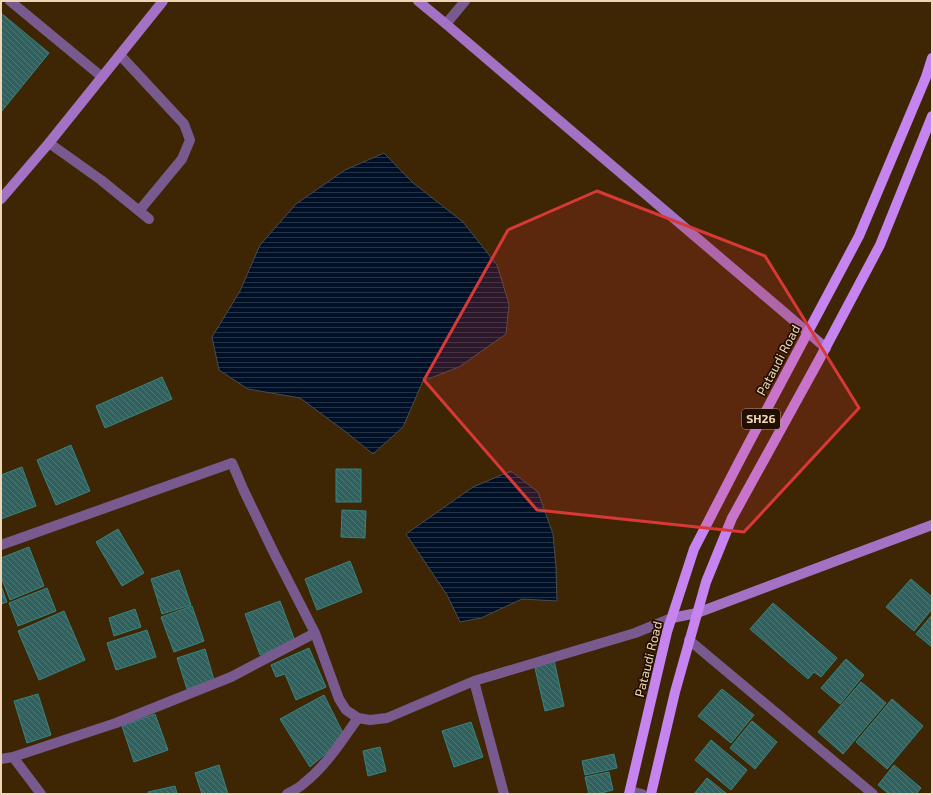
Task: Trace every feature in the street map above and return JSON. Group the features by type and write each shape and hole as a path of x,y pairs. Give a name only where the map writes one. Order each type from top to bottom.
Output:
{"main road":[{"name":"Pataudi Road","path":"630,792 667,632 694,549 859,236 926,77 932,58"},
{"name":"SH26","path":"651,794 675,692 706,582 732,518 826,348 880,245 932,116"}],"street":[{"path":"10,1 102,77"},
{"path":"1,199 163,1"},
{"path":"418,1 826,348"},
{"path":"446,24 466,1"},
{"path":"120,55 184,124 190,140 182,159 140,211"},
{"path":"49,142 149,219"},
{"path":"1,545 232,463 270,546 315,633 339,699 346,710 358,718 370,720 387,718 474,681 635,633 672,618 697,613 932,526"},
{"path":"1,759 13,757 116,723 231,677 315,633"},
{"path":"689,640 873,794"},
{"path":"474,681 504,794"},
{"path":"287,794 302,785 317,772 333,753 358,718"},
{"path":"13,757 41,794"},
{"path":"630,792 642,794"}],"highlighted area":[{"path":"597,191 765,256 859,408 744,532 537,510 424,380 508,230"}],"water":[{"path":"384,153 412,182 463,222 497,265 509,304 506,334 459,367 423,381 403,427 373,454 300,398 248,389 219,370 212,337 240,291 260,245 296,204 345,170"},
{"path":"511,471 538,492 553,534 557,601 522,599 481,618 460,622 447,595 406,534 473,487"}],"building":[{"path":"1,13 49,53 1,112"},
{"path":"162,377 172,399 105,428 96,406"},
{"path":"71,445 90,491 56,505 37,460"},
{"path":"22,467 36,506 1,519 1,475"},
{"path":"336,469 361,469 361,502 336,502"},
{"path":"342,510 366,511 365,538 341,537"},
{"path":"118,529 144,573 122,586 96,542"},
{"path":"29,547 44,586 10,600 1,577 1,558"},
{"path":"350,561 362,592 317,610 305,579"},
{"path":"179,570 191,605 162,614 151,579"},
{"path":"911,579 932,597 932,609 914,631 886,607"},
{"path":"1,586 7,602 1,604"},
{"path":"47,588 56,611 18,626 9,603"},
{"path":"280,601 295,641 260,655 245,614"},
{"path":"773,603 837,658 821,677 814,672 808,679 750,629"},
{"path":"192,606 204,641 174,652 161,617"},
{"path":"135,609 141,627 114,636 109,618"},
{"path":"64,611 85,660 39,680 18,631"},
{"path":"932,615 932,647 916,634"},
{"path":"147,630 156,657 116,670 107,643"},
{"path":"309,648 326,687 296,700 285,674 276,677 271,665"},
{"path":"205,649 214,680 187,689 177,658"},
{"path":"846,659 864,675 840,704 821,688"},
{"path":"554,660 564,706 545,711 534,664"},
{"path":"861,682 886,703 843,754 818,732"},
{"path":"722,689 754,715 731,743 698,716"},
{"path":"38,694 51,735 27,743 14,701"},
{"path":"324,695 345,737 310,767 280,719"},
{"path":"892,699 923,726 887,769 856,742"},
{"path":"155,714 168,750 134,762 122,726"},
{"path":"752,721 777,742 755,769 730,748"},
{"path":"471,722 483,757 454,767 442,731"},
{"path":"711,740 747,770 731,790 695,760"},
{"path":"380,747 386,771 368,776 363,751"},
{"path":"614,754 617,768 585,775 582,761"},
{"path":"219,765 228,794 202,794 195,773"},
{"path":"894,765 921,788 916,794 889,794 878,785"},
{"path":"609,772 613,790 597,794 589,794 585,777"},
{"path":"707,778 727,794 694,794"},
{"path":"175,786 177,794 149,794 148,792"}]}
